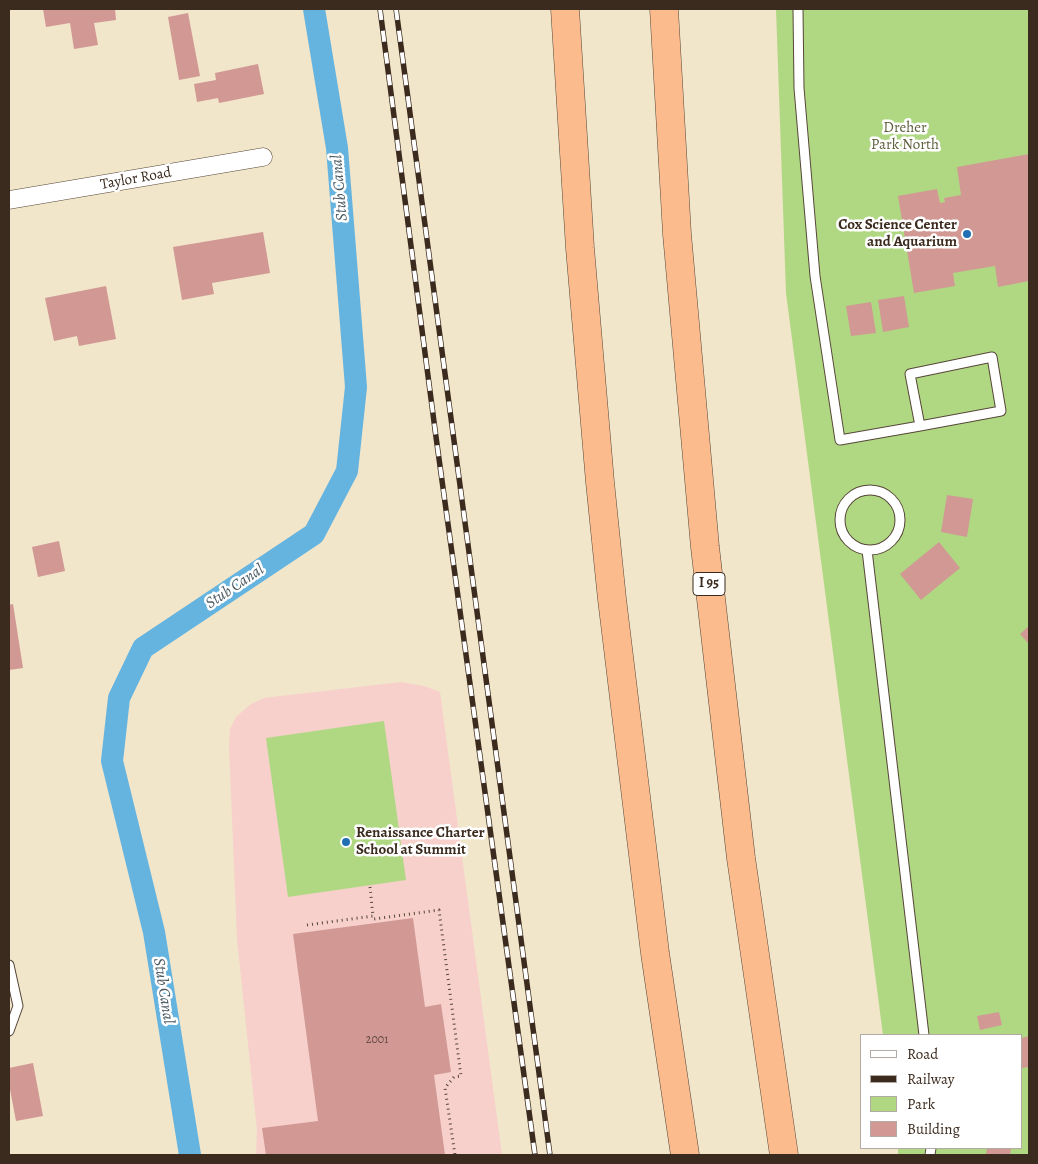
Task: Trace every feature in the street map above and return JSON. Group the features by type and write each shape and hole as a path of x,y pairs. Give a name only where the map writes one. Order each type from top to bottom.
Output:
{"highway":[{"path":"565,9 581,257 612,599 655,953 685,1155"},
{"name":"I 95","path":"664,9 677,234 705,547 741,858 784,1155"}],"street":[{"name":"Taylor Road","path":"9,200 263,158"}],"lane":[{"path":"798,9 799,88 815,276 840,440 920,426 1001,411 992,357 910,374 920,426"},
{"path":"871,489 881,491 896,503 900,515 900,526 894,539 886,546 866,550 853,545 845,538 839,520 841,510 851,495 861,490 871,489"},
{"path":"866,550 924,1034"},
{"path":"9,965 18,1006 9,1031"}],"path":[{"path":"370,887 374,919 438,910 461,1076 454,1077 445,1088 455,1155"},
{"path":"307,925 374,916"}],"shaded area":[{"name":"Renaissance Charter School at Summit","path":"401,682 424,686 440,692 502,1155 256,1155 257,1130 237,939 229,745 230,729 236,717 251,704 264,698"}],"green space":[{"name":"Dreher Park North","path":"776,9 1029,9 1029,1155 898,1155 898,1149 1023,1149 1023,1034 883,1034 786,293"},
{"path":"384,721 406,880 288,897 266,738"}],"building":[{"path":"43,9 115,9 116,20 94,23 98,45 74,49 70,23 46,27"},
{"path":"188,13 200,76 179,80 168,17"},
{"path":"258,64 264,94 219,103 218,98 197,102 194,84 216,80 215,73"},
{"name":"Cox Science Center and Aquarium","path":"1029,154 1029,281 998,287 995,266 953,273 955,286 914,293 898,196 937,189 940,203 945,202 944,198 961,195 957,167"},
{"path":"263,232 270,273 212,283 214,294 182,300 173,247"},
{"path":"106,286 116,339 79,346 77,336 54,341 45,298"},
{"path":"904,296 909,327 883,332 878,300"},
{"path":"871,302 876,333 851,336 846,306"},
{"path":"947,495 973,499 967,537 941,532"},
{"path":"59,541 65,571 38,577 32,547"},
{"path":"939,542 960,568 921,600 900,574"},
{"path":"13,604 23,668 9,670 9,605"},
{"path":"1029,626 1029,644 1020,634"},
{"path":"413,918 425,1007 441,1004 451,1072 434,1075 445,1155 266,1155 262,1128 318,1121 293,934"},
{"path":"999,1012 1002,1025 980,1030 977,1016"},
{"path":"1029,1036 1029,1067 1023,1068 1023,1038"},
{"path":"33,1063 43,1116 16,1121 9,1084 9,1068"},
{"path":"987,1149 1011,1149 1010,1155 986,1155"}],"waterway":[{"name":"Stub Canal","path":"190,1155 154,932 112,761 119,698 143,648 314,534 347,471 356,387 337,148 314,9"}],"railway":[{"path":"380,9 436,437 535,1155"},
{"path":"396,9 550,1155"}],"place":[{"name":"Cox Science Center and Aquarium","path":"967,234"},
{"name":"Renaissance Charter School at Summit","path":"346,842"}]}
